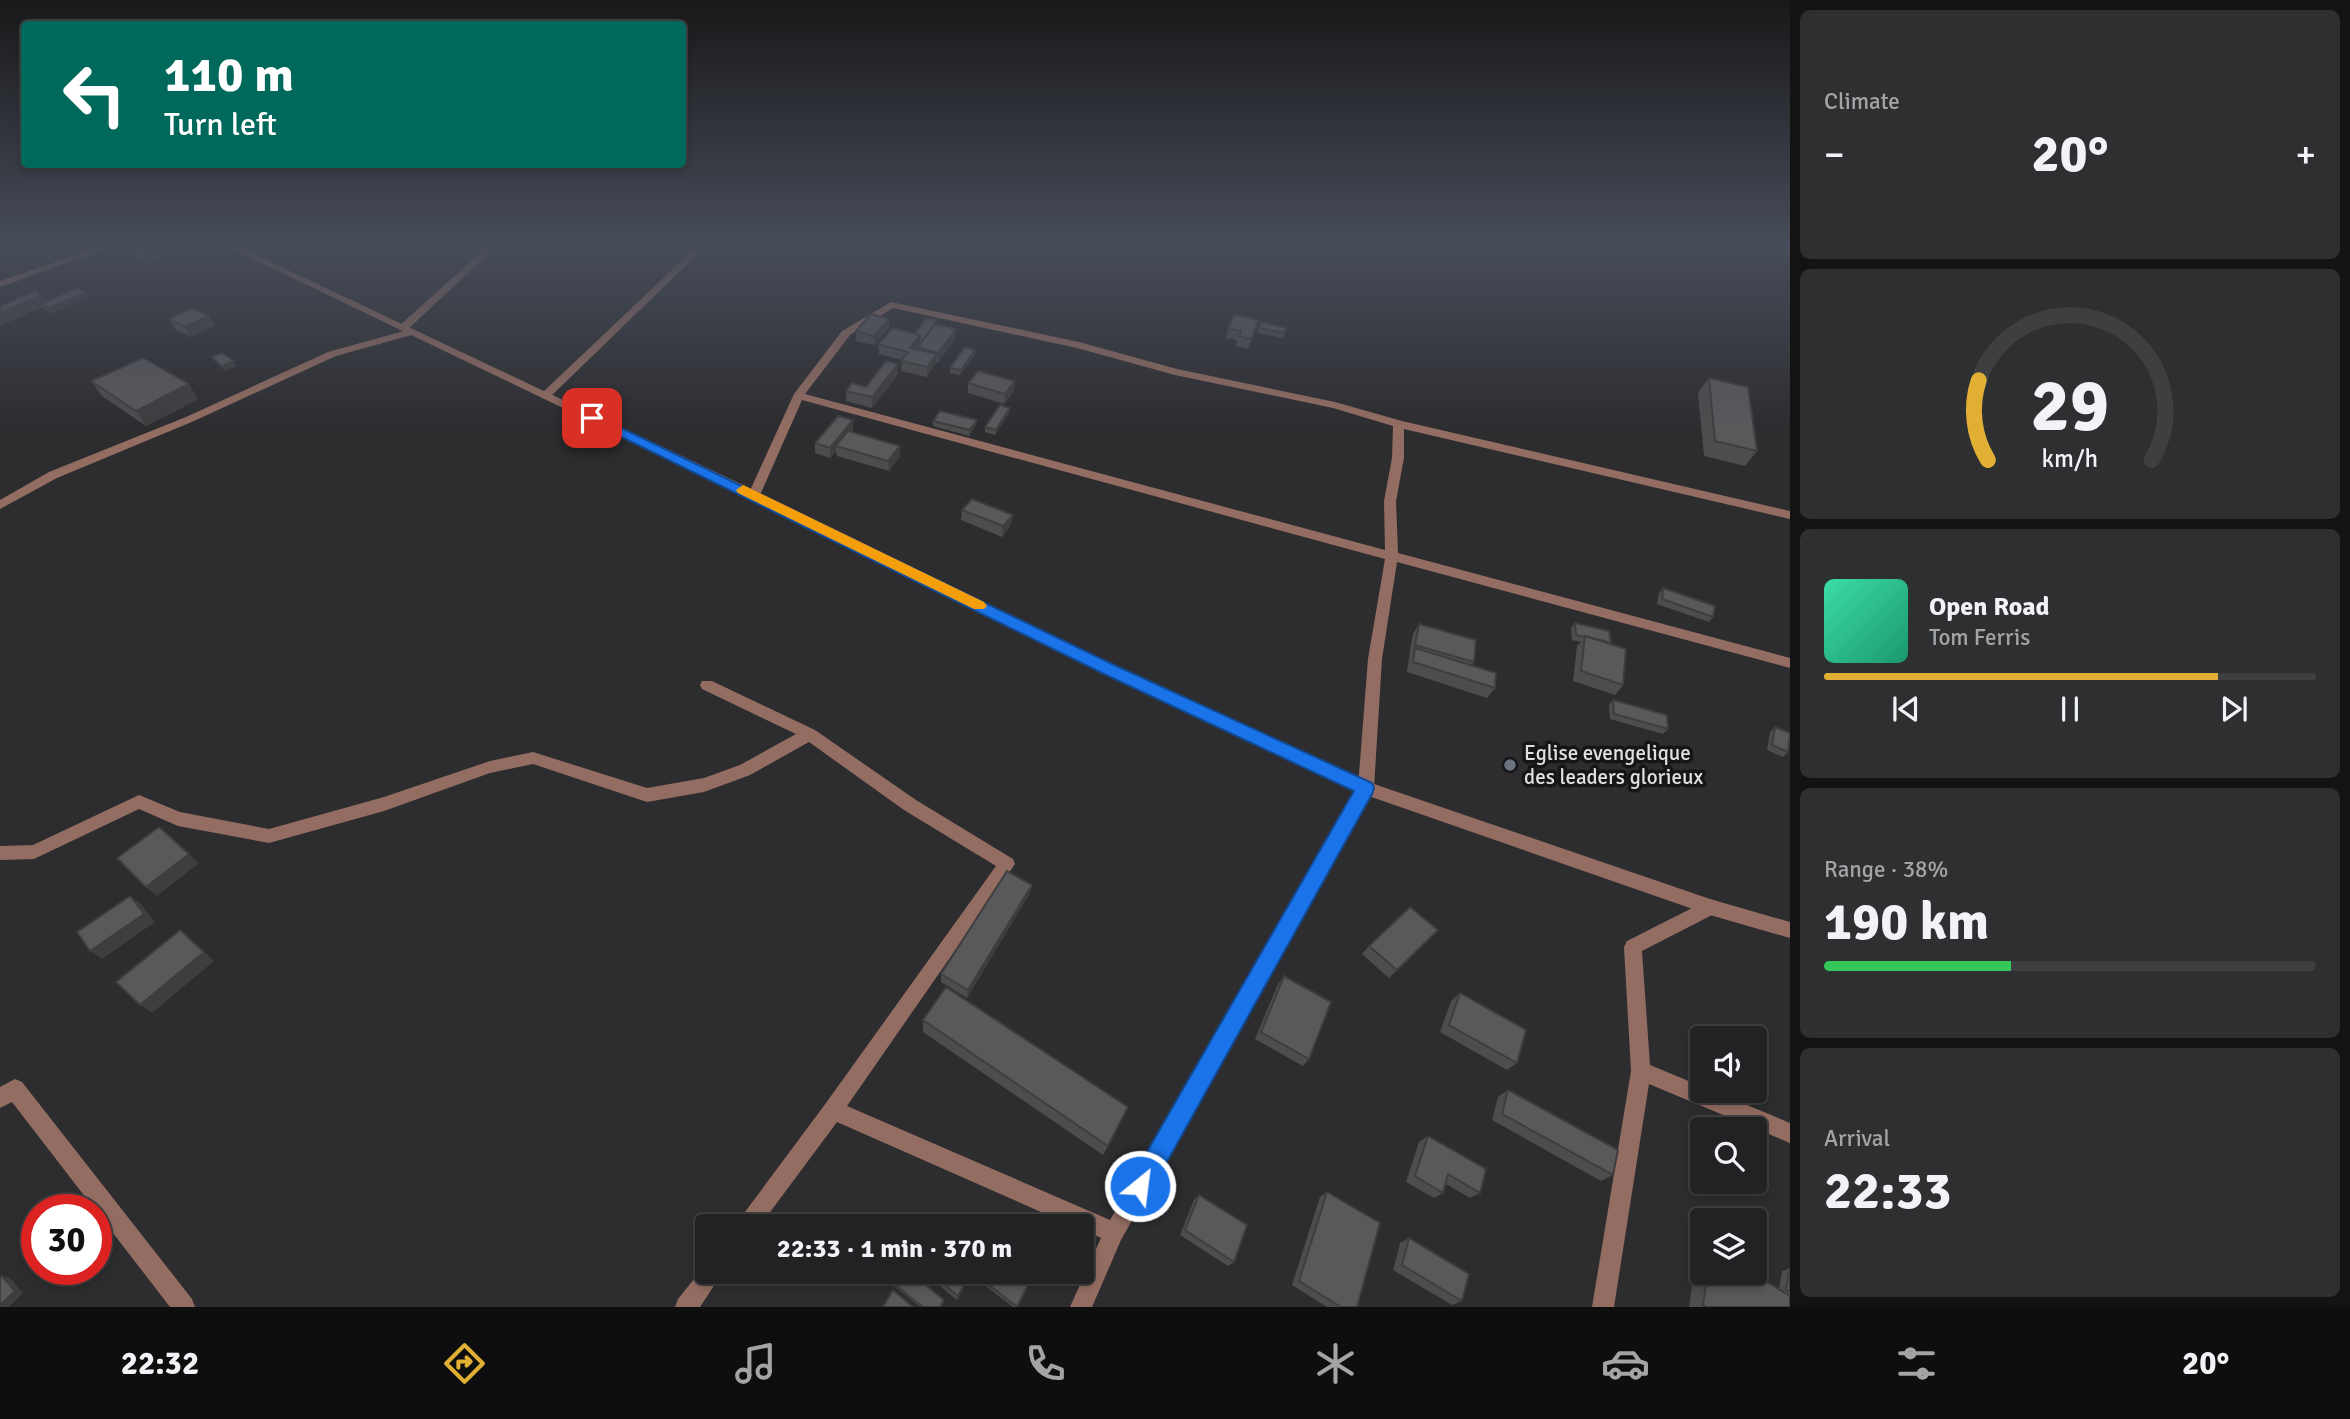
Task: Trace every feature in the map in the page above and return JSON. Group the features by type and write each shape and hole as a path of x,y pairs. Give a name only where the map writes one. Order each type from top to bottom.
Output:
{"street":[{"path":"359,307 754,495 1106,668 1366,788 1710,907 1790,930"},
{"path":"0,505 53,475 190,419 332,354 407,330 431,307"},
{"path":"545,396 638,307"},
{"path":"754,495 798,396 846,333 888,307"},
{"path":"900,307 1079,345 1175,372 1335,405 1399,424 1790,515"},
{"path":"798,396 1035,462 1790,663"},
{"path":"1081,1307 1114,1233 1366,788 1375,659 1392,556 1390,501 1398,458 1399,424"},
{"path":"707,685 810,734 910,805 1007,864 833,1110 756,1214"},
{"path":"0,853 34,852 139,802 178,819 269,836 384,804 490,767 533,758 647,795 704,785 745,770 810,734"},
{"path":"1603,1307 1641,1070 1633,947 1710,907"},
{"path":"1641,1070 1790,1133"},
{"path":"0,1098 15,1089 184,1307"},
{"path":"833,1110 1114,1233"},
{"path":"686,1307 703,1284"}],"building":[{"path":"0,307 14,307 0,313"},
{"path":"193,308 209,316 185,327 169,319"},
{"path":"871,314 889,319 874,336 856,331"},
{"path":"1234,315 1259,320 1251,339 1239,336 1241,331 1228,328"},
{"path":"926,318 937,320 924,339 915,334"},
{"path":"1261,322 1286,328 1284,333 1259,328"},
{"path":"935,324 956,329 938,353 918,347"},
{"path":"893,328 920,335 910,348 937,354 927,367 901,361 908,352 878,344"},
{"path":"965,347 975,350 961,370 950,368"},
{"path":"222,353 234,361 221,366 212,357"},
{"path":"143,358 189,384 136,411 91,381"},
{"path":"886,361 898,364 872,397 846,391 852,383 866,387"},
{"path":"978,371 1015,381 1005,394 968,383"},
{"path":"1709,378 1748,387 1757,451 1715,441"},
{"path":"1000,405 1010,408 996,430 985,427"},
{"path":"940,411 977,420 970,430 933,421"},
{"path":"838,416 853,420 830,448 815,443"},
{"path":"848,431 900,446 888,461 836,446"},
{"path":"972,499 1013,515 1003,526 962,510"},
{"path":"1663,588 1715,606 1713,617 1662,599"},
{"path":"1575,623 1609,631 1611,643 1576,635"},
{"path":"1419,624 1476,640 1474,662 1415,645"},
{"path":"1585,636 1626,649 1623,685 1581,671"},
{"path":"1415,648 1496,673 1495,688 1413,662"},
{"path":"1613,700 1667,715 1668,729 1614,714"},
{"path":"1775,727 1790,733 1788,752 1772,745"},
{"path":"159,827 189,854 146,887 117,858"},
{"path":"1007,871 1032,885 968,990 941,974"},
{"path":"130,896 144,914 90,951 77,932"},
{"path":"1410,907 1438,930 1397,970 1369,946"},
{"path":"180,930 204,952 140,1005 116,982"},
{"path":"1284,976 1331,1002 1309,1059 1261,1032"},
{"path":"946,987 1128,1107 1108,1146 923,1020"},
{"path":"1460,993 1526,1030 1517,1063 1449,1025"},
{"path":"1508,1090 1618,1150 1613,1175 1502,1114"},
{"path":"1428,1136 1486,1169 1480,1193 1448,1174 1443,1193 1415,1176"},
{"path":"1327,1192 1380,1223 1357,1307 1341,1307 1299,1281"},
{"path":"1199,1195 1247,1225 1234,1262 1185,1230"},
{"path":"1409,1238 1469,1274 1462,1301 1402,1265"},
{"path":"1790,1268 1790,1292 1786,1289"},
{"path":"2,1276 15,1291 0,1305 0,1278"},
{"path":"1767,1282 1790,1296 1790,1307 1703,1305 1706,1285 1767,1285"},
{"path":"894,1284 925,1284 944,1300 940,1307 923,1307"},
{"path":"944,1284 964,1284 958,1296"},
{"path":"988,1284 1027,1284 1017,1307"},
{"path":"893,1290 913,1307 883,1307"}],"slow traffic":[{"path":"743,490 979,606"}],"place":[{"name":"Eglise evengelique des leaders glorieux","path":"1510,765"}],"route":[{"path":"592,418 1106,668 1366,788 1140,1186"}]}
